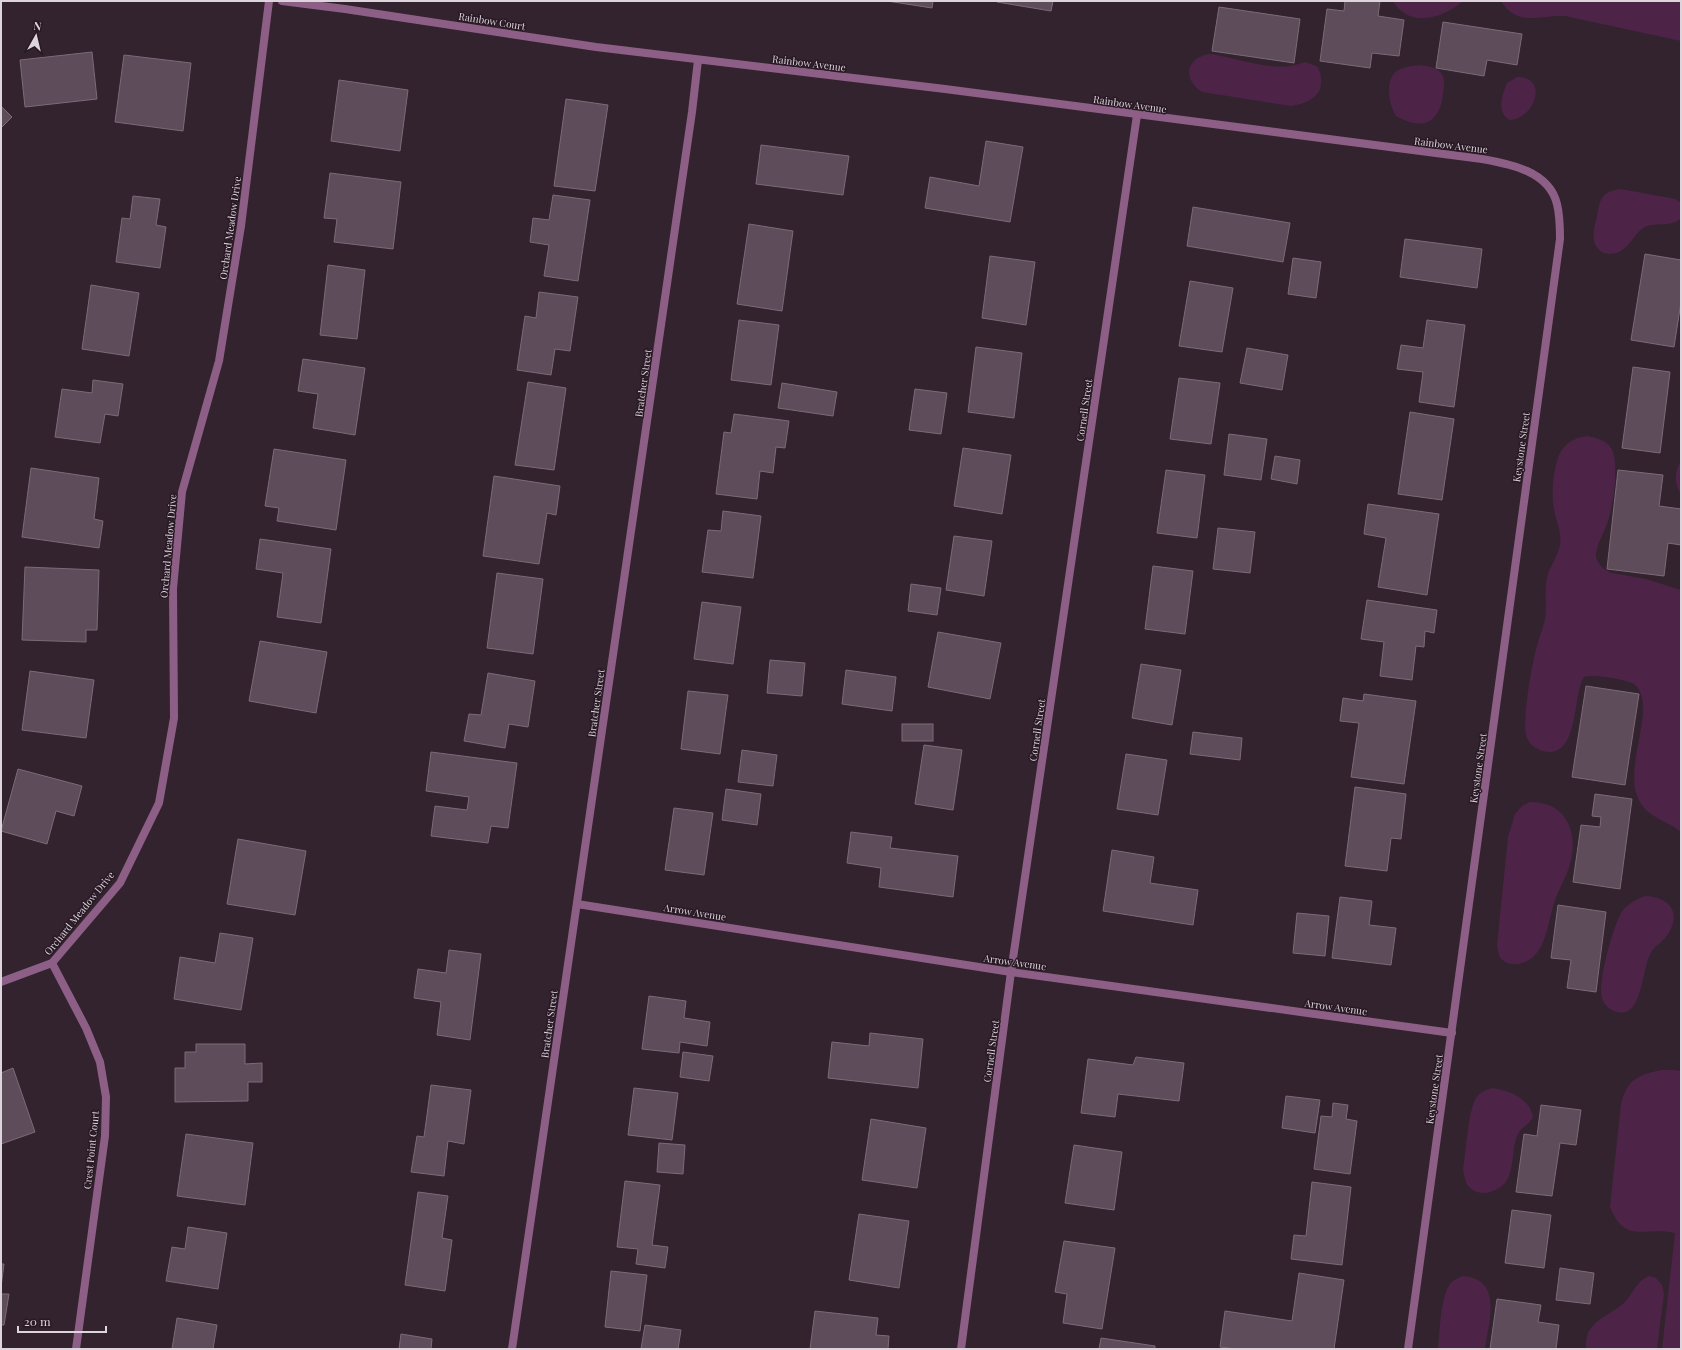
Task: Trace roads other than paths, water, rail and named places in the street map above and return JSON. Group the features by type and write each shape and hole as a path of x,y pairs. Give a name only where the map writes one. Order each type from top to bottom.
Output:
{"street":[{"name":"Orchard Meadow Drive","path":"1,982 52,963 120,883 159,803 174,718 173,589 182,492 219,361 241,226 269,1"},
{"name":"Rainbow Court","path":"282,1 352,10 596,47 698,60"},
{"name":"Rainbow Avenue","path":"698,60 944,89 1137,116 1503,162 1522,168 1538,177 1551,190"},
{"name":"Bratcher Street","path":"512,1349 691,120 698,60"},
{"name":"Cornell Street","path":"961,1349 1011,972 1137,116"},
{"name":"Keystone Street","path":"1408,1349 1560,239 1557,203 1551,190"},
{"name":"Arrow Avenue","path":"577,904 1011,972 1452,1033"},
{"name":"Crest Point Court","path":"52,963 86,1028 100,1062 106,1097 104,1136 76,1349"}]}
